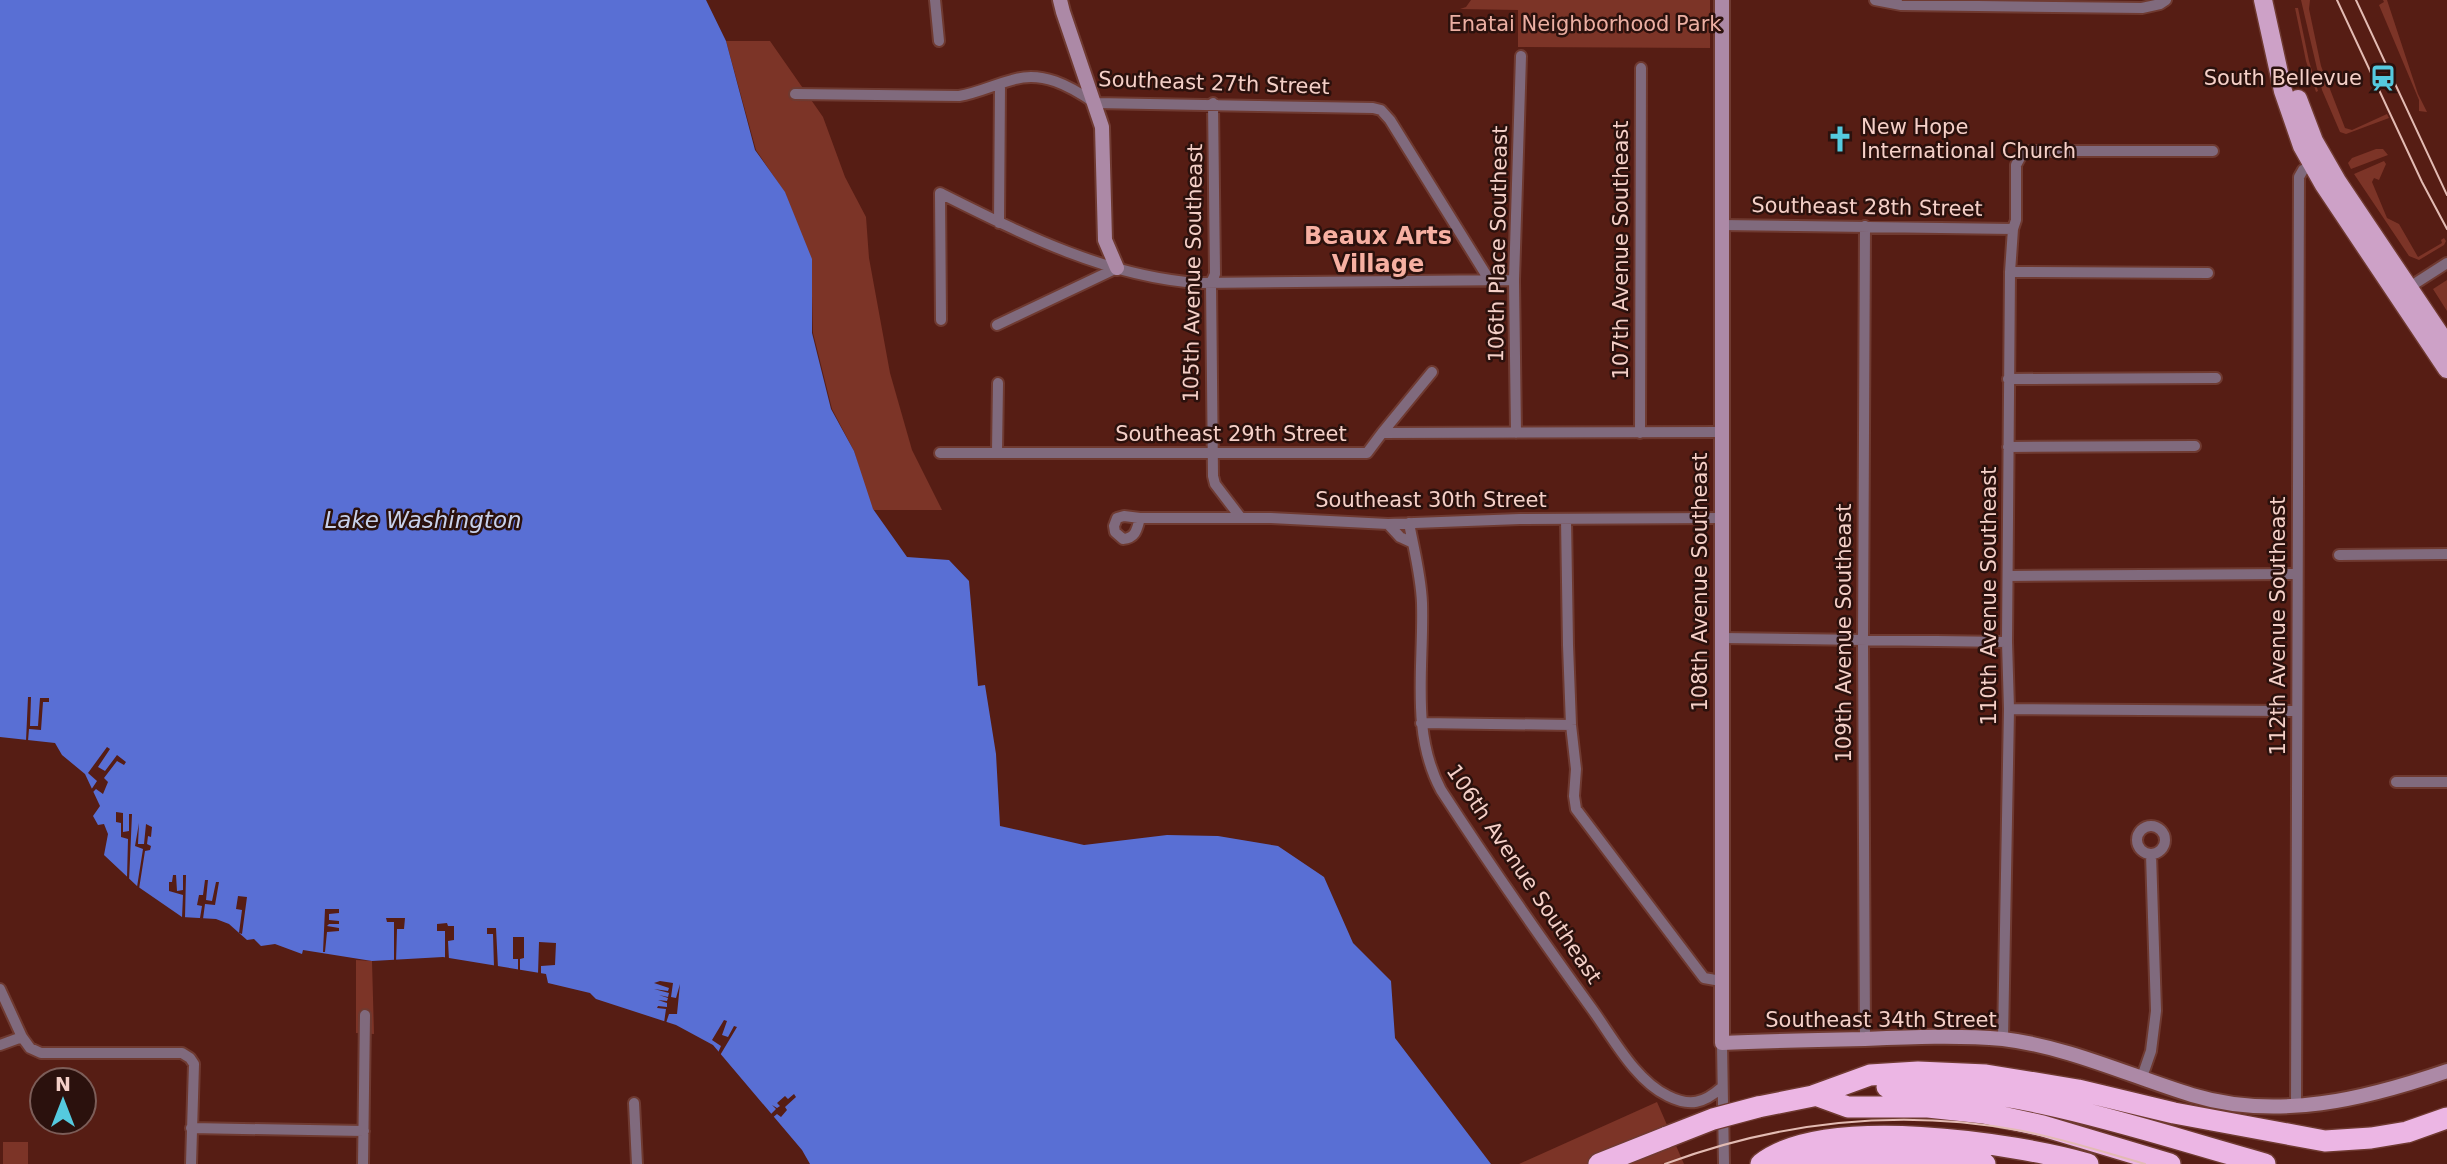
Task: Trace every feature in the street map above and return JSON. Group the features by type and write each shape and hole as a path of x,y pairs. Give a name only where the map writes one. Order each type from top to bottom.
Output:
{"highway":[{"path":"1815,1095 1870,1075 1918,1072 1986,1075 2065,1087 2174,1113 2325,1141 2407,1132 2447,1118"},
{"path":"1599,1164 1713,1119 1758,1107 1815,1095 1870,1088 1911,1087 1989,1094 2040,1103 2265,1164"},
{"path":"1815,1095 1848,1107 1916,1106 1984,1113 2042,1126 2170,1164"},
{"path":"1769,1162 1799,1146 1814,1143 1864,1138 1919,1138 1997,1144 2048,1153 2088,1164"},
{"path":"1769,1162 1838,1157 1917,1156 1985,1164"}],"main road":[{"path":"2263,0 2283,91 2294,127 2403,292 2447,369"},
{"path":"2276,0 2289,66 2318,162"},
{"path":"2403,292 2447,345"}],"street":[{"path":"935,0 939,41"},
{"path":"1060,0 1102,127 1105,240 1117,268"},
{"name":"108th Avenue Southeast","path":"1722,0 1721,1088 1724,1164"},
{"path":"1875,0 1901,5 2142,8 2166,0"},
{"name":"106th Place Southeast","path":"1516,433 1514,280 1521,56"},
{"name":"107th Avenue Southeast","path":"1640,433 1641,68"},
{"name":"Southeast 27th Street","path":"795,94 942,97 971,94 1022,77 1035,76 1068,85 1095,103 1213,103 1373,108 1386,114 1490,281"},
{"path":"999,223 1000,85"},
{"name":"105th Avenue Southeast","path":"1213,103 1215,274 1212,283 1211,454 1215,484 1241,518"},
{"name":"110th Avenue Southeast","path":"2003,1039 2009,709 2008,379 2016,165 2022,154 2031,151 2213,151"},
{"name":"112th Avenue Southeast","path":"2296,1107 2299,177 2303,170 2318,162"},
{"path":"941,320 940,193 999,223 1085,258 1159,279 1212,283 1514,280"},
{"name":"Southeast 28th Street","path":"1721,225 2013,229"},
{"name":"109th Avenue Southeast","path":"1865,226 1865,1039"},
{"path":"2403,292 2447,263"},
{"path":"997,325 1117,268"},
{"path":"2010,272 2208,273"},
{"path":"1382,433 1432,372"},
{"path":"2008,379 2216,378"},
{"path":"997,453 998,383"},
{"path":"1382,433 1722,432"},
{"name":"Southeast 29th Street","path":"940,453 1367,453 1382,433"},
{"path":"2008,447 2195,446"},
{"name":"Southeast 30th Street","path":"1140,518 1241,518 1388,524 1721,518"},
{"path":"1566,519 1571,725 1577,769 1574,796 1576,809 1704,978 1721,981"},
{"name":"106th Avenue Southeast","path":"1409,523 1420,578 1421,723 1425,753 1441,790 1565,971 1637,1070 1656,1088 1681,1101 1709,1099 1721,1088"},
{"path":"1388,524 1399,537 1413,543"},
{"path":"2339,555 2447,554"},
{"path":"2008,576 2297,574"},
{"path":"1721,638 2007,642"},
{"path":"2009,709 2297,711"},
{"path":"1421,723 1571,725"},
{"path":"2396,782 2447,782"},
{"path":"2142,1077 2151,1051 2156,1011 2151,854"},
{"path":"0,989 22,1037 30,1048 41,1053 182,1053 190,1058 194,1064 191,1164"},
{"path":"363,1164 365,1015"},
{"path":"0,1045 22,1037"},
{"name":"Southeast 34th Street","path":"1722,1043 2003,1039 2069,1054 2195,1096 2258,1107 2296,1107 2354,1097 2447,1071"},
{"path":"634,1103 637,1164"},
{"path":"191,1128 364,1131"}],"green space":[{"name":"Enatai Neighborhood Park","path":"1471,0 1710,0 1710,48 1518,47 1518,10 1460,9 1466,7"},
{"path":"2301,0 2310,0 2309,9 2321,66 2345,128 2352,130 2387,114 2389,118 2346,134 2340,132 2322,90"},
{"path":"2383,0 2387,0 2418,94 2427,112 2419,111 2419,100 2379,5"},
{"path":"2295,8 2298,8 2318,91 2316,92 2306,61"},
{"path":"726,41 770,41 823,117 845,177 866,217 869,258 890,373 912,450 942,510 871,510 854,451 832,409 813,333 811,259 785,193 756,150"},
{"path":"2383,149 2388,155 2351,169 2348,163 2352,158"},
{"path":"2384,161 2386,164 2379,180 2374,178 2372,182 2387,218 2399,224 2418,257 2442,243 2444,238 2446,241 2444,245 2419,260 2409,256 2354,174"},
{"path":"2447,280 2447,311 2433,289"},
{"path":"356,960 372,961 374,1034 356,1033"},
{"path":"1657,1102 1684,1164 1519,1164"},
{"path":"3,1142 28,1142 28,1164 3,1164"}],"water":[{"name":"Lake Washington","path":"0,0 706,0 726,41 755,150 785,192 812,259 812,333 831,409 854,451 873,509 907,557 949,560 969,581 978,686 985,685 996,754 1000,826 1084,845 1167,835 1218,836 1278,846 1324,877 1353,943 1391,981 1395,1038 1491,1164 810,1164 802,1150 713,1045 676,1025 596,999 590,993 548,983 546,974 443,957 372,961 303,950 302,954 275,944 261,946 254,939 247,940 229,924 216,919 182,917 137,886 104,855 108,834 104,824 98,825 93,816 100,806 85,774 62,755 55,743 0,737"}],"pier":[{"path":"28,697 31,697 30,726 38,726 40,698 49,698 49,702 43,702 41,730 29,729 26,741"},
{"path":"107,747 110,749 98,767 105,771 117,755 126,762 124,765 117,761 104,778 108,782 103,794 96,789 93,792 91,790 97,781 88,773"},
{"path":"116,812 123,813 123,832 129,831 129,814 132,814 129,881 128,839 121,837 121,823 116,822"},
{"path":"139,823 138,844 144,844 146,824 152,827 147,844 151,846 150,850 145,851 139,889 137,887 143,849 135,846"},
{"path":"173,875 176,875 177,891 183,890 183,875 186,875 185,918 182,918 183,895 169,891 169,882 172,882"},
{"path":"205,880 208,880 206,900 212,901 216,882 219,882 215,905 205,904 203,919 200,918 202,906 197,905 199,895 203,895"},
{"path":"238,896 247,897 242,934 239,933 242,910 236,909"},
{"path":"325,909 339,909 339,913 329,914 329,920 339,921 339,924 327,926 339,928 339,931 327,932 323,952"},
{"path":"386,918 405,918 404,929 397,929 396,963 394,922 387,922"},
{"path":"447,923 448,926 454,926 454,940 448,941 449,960 445,960 445,931 437,931 437,924"},
{"path":"487,928 496,928 498,968 494,967 493,934 487,934"},
{"path":"513,937 524,937 524,958 520,959 520,974 518,959 513,959"},
{"path":"539,942 556,943 555,965 541,966 541,974 538,974"},
{"path":"654,983 673,983 671,997 676,998 680,984 677,1014 669,1014 666,1023 666,1009 657,1008 667,1007 667,1003 658,1000 667,1001 668,998 659,995 668,997 669,993 654,989 668,991 669,988"},
{"path":"724,1020 727,1021 722,1035 728,1037 734,1026 737,1027 719,1057 717,1055 721,1046 712,1040"},
{"path":"794,1094 796,1097 785,1107 787,1110 781,1117 777,1114 771,1119 769,1116 776,1109 772,1105 777,1108 780,1106 777,1103 785,1096 788,1099"}],"tram line":[{"path":"2337,0 2422,182 2447,229"},
{"path":"2356,0 2447,195"},
{"path":"1665,1164 1751,1138 1795,1129 1883,1120 1972,1123 2017,1130 2145,1164"}],"place":[{"name":"South Bellevue","path":"2383,78"},
{"name":"New Hope International Church","path":"1840,139"}],"district":[{"name":"Beaux Arts Village","path":"1378,250"}]}
